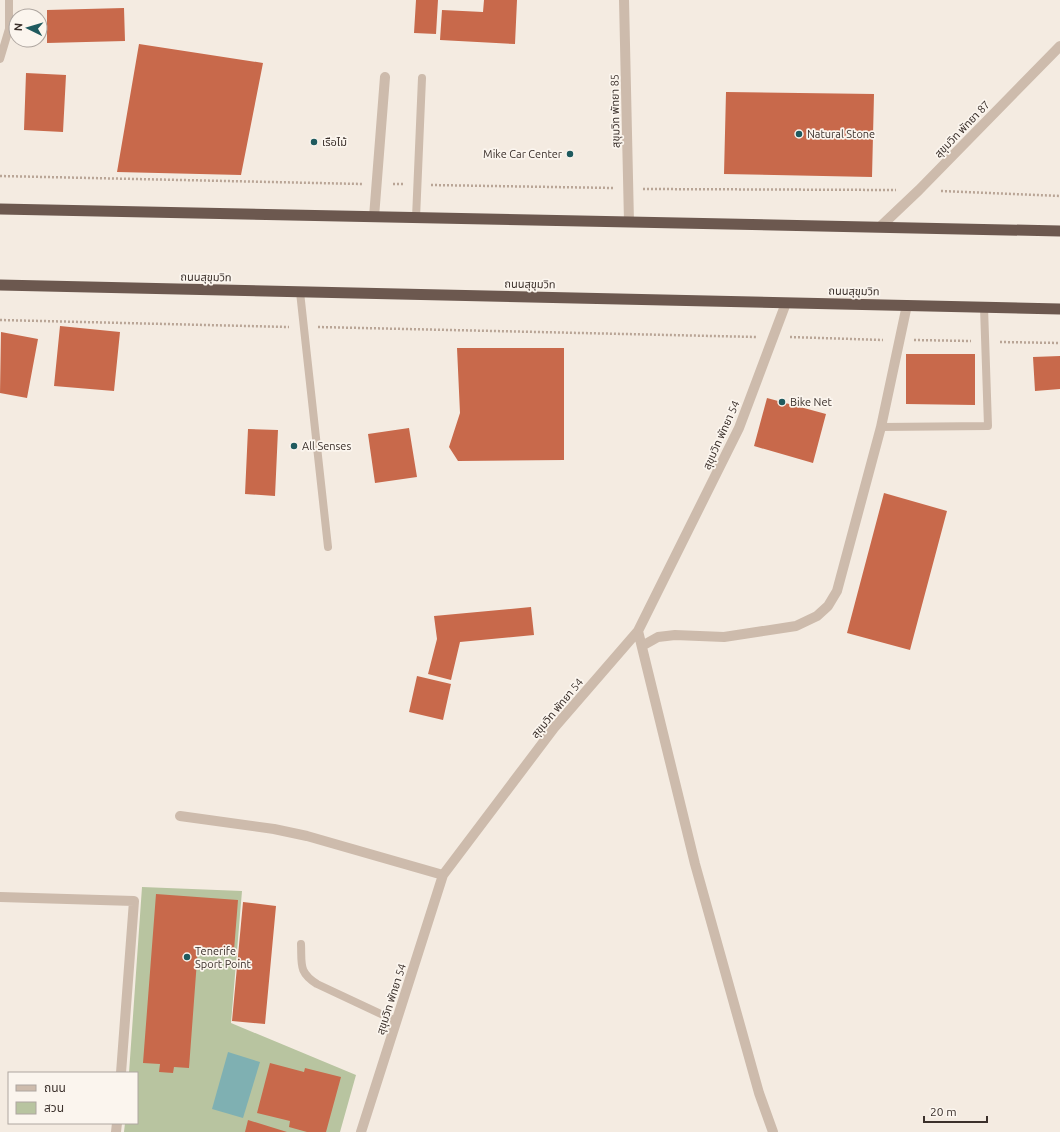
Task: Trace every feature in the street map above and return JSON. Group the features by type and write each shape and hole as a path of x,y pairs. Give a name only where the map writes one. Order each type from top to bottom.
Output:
{"highway":[{"path":"0,210 1060,231"},
{"name":"ถนนสุขุมวิท","path":"0,285 1060,309"}],"street":[{"name":"สุขุมวิท พัทยา 85","path":"624,0 629,222"},
{"name":"สุขุมวิท พัทยา 87","path":"880,227 919,190 1060,46"},
{"path":"374,217 385,77"},
{"name":"สุขุมวิท พัทยา 54","path":"361,1132 443,875 554,728 638,632 739,428 786,303"},
{"path":"642,646 658,637 675,635 724,637 791,628 817,616 828,606 837,591 881,427 907,305"},
{"path":"638,632 695,864 758,1093 773,1132"},
{"path":"180,816 274,829 307,836 443,875"},
{"path":"0,897 134,901 120,1072"}],"lane":[{"path":"0,59 8,32"},
{"path":"416,218 422,78"},
{"path":"300,292 328,547"},
{"path":"881,427 988,426 984,307"},
{"path":"301,944 302,970 307,978 396,1021"}],"path":[{"path":"0,176 629,189 919,190 1060,196"},
{"path":"0,320 1060,343"}],"green space":[{"name":"Tenerife Sport Point","path":"142,887 242,891 231,1023 356,1075 340,1132 124,1132 125,1124 138,1124 138,1072 129,1072"}],"water":[{"path":"228,1052 260,1062 243,1118 212,1109"}],"building":[{"path":"416,0 438,0 436,34 414,33"},
{"path":"484,0 517,0 515,44 440,40 442,10 483,12"},
{"path":"124,8 125,41 48,43 48,10"},
{"path":"139,44 263,63 241,175 117,172"},
{"path":"26,73 66,75 63,132 24,130"},
{"name":"Natural Stone","path":"726,92 874,94 872,177 724,174"},
{"path":"60,326 120,332 114,391 54,386"},
{"path":"1,332 38,339 27,398 0,393"},
{"path":"457,348 564,348 564,460 458,461 449,447 460,413"},
{"path":"906,354 975,354 975,405 906,404"},
{"path":"1060,356 1060,389 1035,391 1033,357"},
{"path":"767,398 826,414 813,463 754,446"},
{"path":"409,428 417,477 375,483 368,434"},
{"path":"248,429 278,430 275,496 245,494"},
{"path":"884,493 947,511 910,650 847,633"},
{"path":"531,607 534,635 460,642 451,680 428,674 437,639 434,616"},
{"path":"417,676 451,684 443,720 409,712"},
{"path":"156,894 238,900 234,950 198,947 189,1068 174,1067 173,1073 159,1072 160,1064 143,1063"},
{"path":"243,902 276,906 265,1024 232,1021"},
{"path":"270,1063 304,1072 305,1068 341,1077 326,1132 307,1132 289,1127 290,1121 257,1113"},
{"path":"248,1120 287,1132 245,1132"}],"place":[{"name":"Natural Stone","path":"799,134"},
{"name":"เรือไม้","path":"314,142"},
{"name":"Mike Car Center","path":"570,154"},
{"name":"Bike Net","path":"782,402"},
{"name":"All Senses","path":"294,446"},
{"name":"Tenerife Sport Point","path":"187,957"}]}
